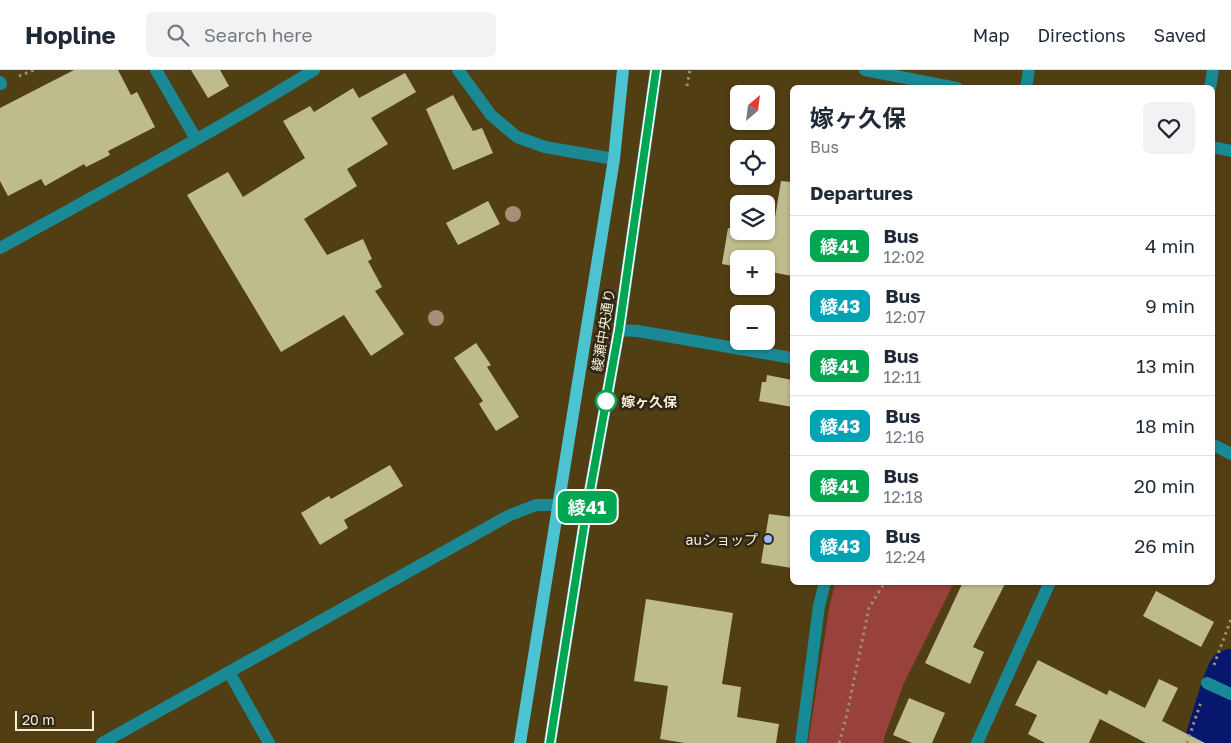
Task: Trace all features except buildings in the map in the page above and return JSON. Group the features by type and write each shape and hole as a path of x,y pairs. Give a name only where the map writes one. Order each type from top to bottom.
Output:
{"main road":[{"name":"綾瀬中央通り","path":"520,743 614,159 624,70"},
{"name":"綾瀬中央通り","path":"550,743 586,513 619,330 656,70"}],"street":[{"path":"156,70 196,139"},
{"path":"0,248 279,92 314,70"},
{"path":"458,70 491,115 517,137 544,147 614,159"},
{"path":"865,70 942,85"},
{"path":"1026,85 1029,70"},
{"path":"1210,85 1213,70"},
{"path":"1215,148 1231,151"},
{"path":"619,330 638,331 790,358"},
{"path":"1215,446 1231,454"},
{"path":"102,743 508,516 536,505 558,505"},
{"path":"801,743 819,606 824,585"},
{"path":"977,743 1049,585"},
{"path":"229,672 269,743"},
{"path":"1207,683 1231,694"}],"path":[{"path":"687,86 690,70"},
{"path":"839,743 869,608 883,585"}],"shaded area":[{"path":"835,585 953,585 904,683 883,743 808,743"}],"waterway":[{"path":"1208,743 1231,673"}],"bus line":[{"name":"綾41","path":"550,743 586,513 619,330 656,70"}],"place":[{"name":"嫁ヶ久保","path":"606,401"},
{"name":"auショップ","path":"768,539"}]}
